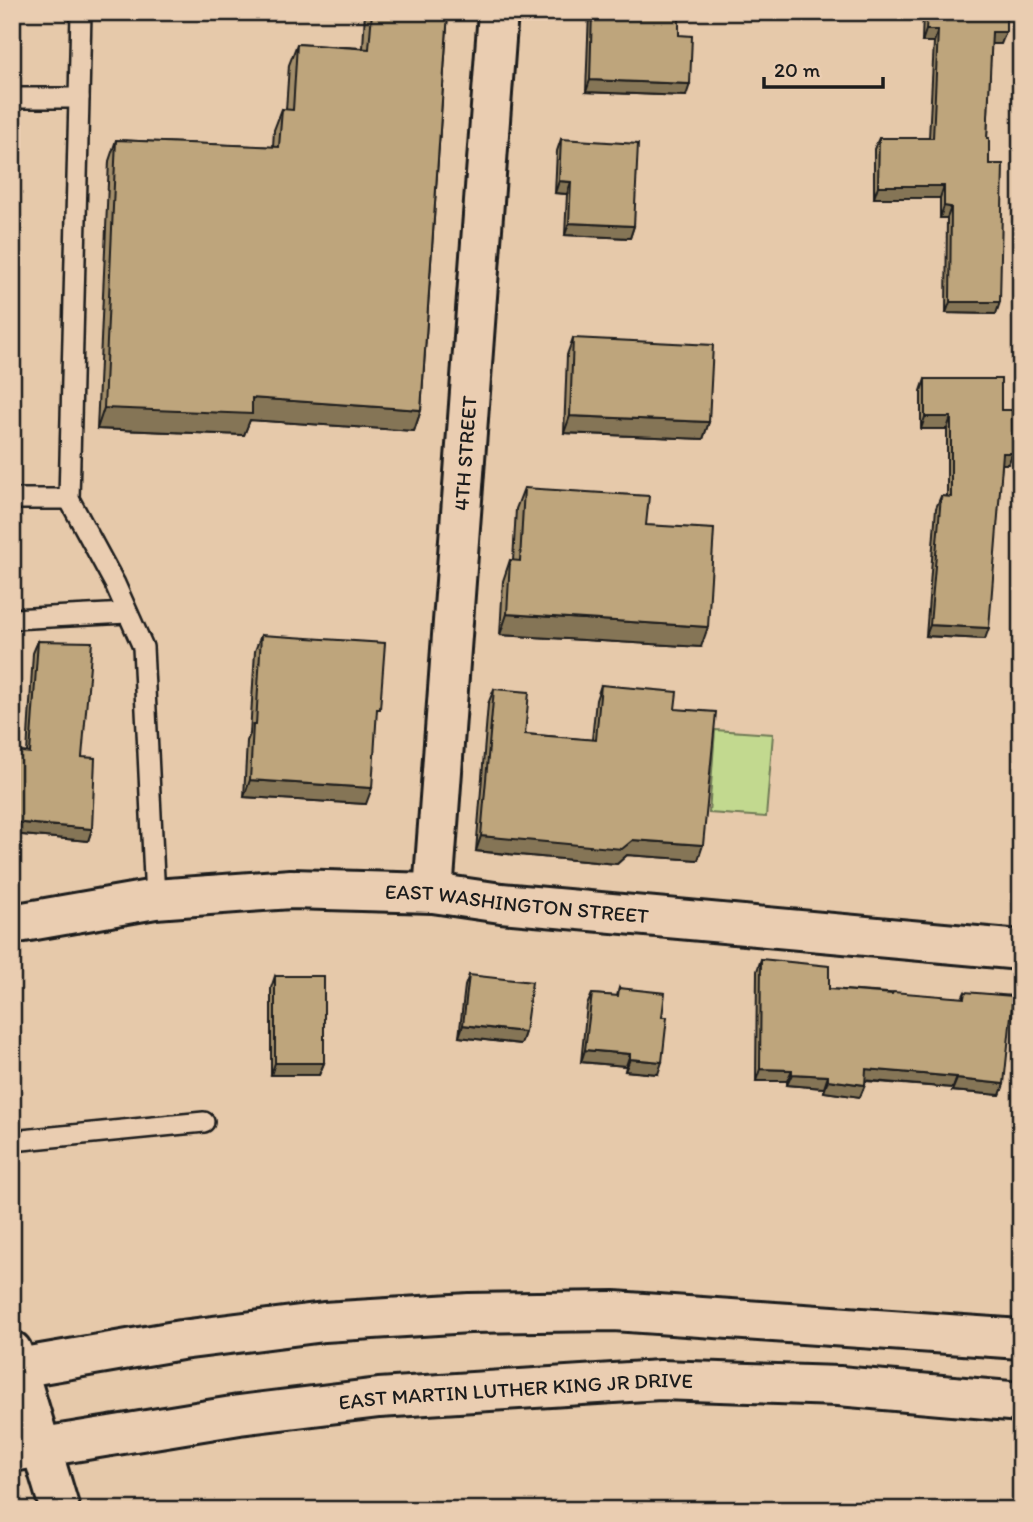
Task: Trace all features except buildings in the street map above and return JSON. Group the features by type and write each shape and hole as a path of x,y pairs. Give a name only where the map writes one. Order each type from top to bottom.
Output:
{"main road":[{"name":"4TH STREET","path":"433,893 498,12"},
{"name":"EAST WASHINGTON STREET","path":"12,924 155,899 291,889 433,893 501,904 1021,950"},
{"path":"60,1510 27,1450 14,1363 311,1324 470,1313 614,1311 1021,1339"},
{"name":"EAST MARTIN LUTHER KING JR DRIVE","path":"27,1450 239,1415 379,1398 660,1380 839,1386 1021,1402"}],"lane":[{"path":"81,12 69,499 115,584 143,647 155,899"},
{"path":"12,99 79,99"},
{"path":"12,499 69,499"},
{"path":"12,619 127,613"},
{"path":"12,1141 204,1122"}],"green space":[{"path":"715,730 773,734 766,817 709,813"}]}
